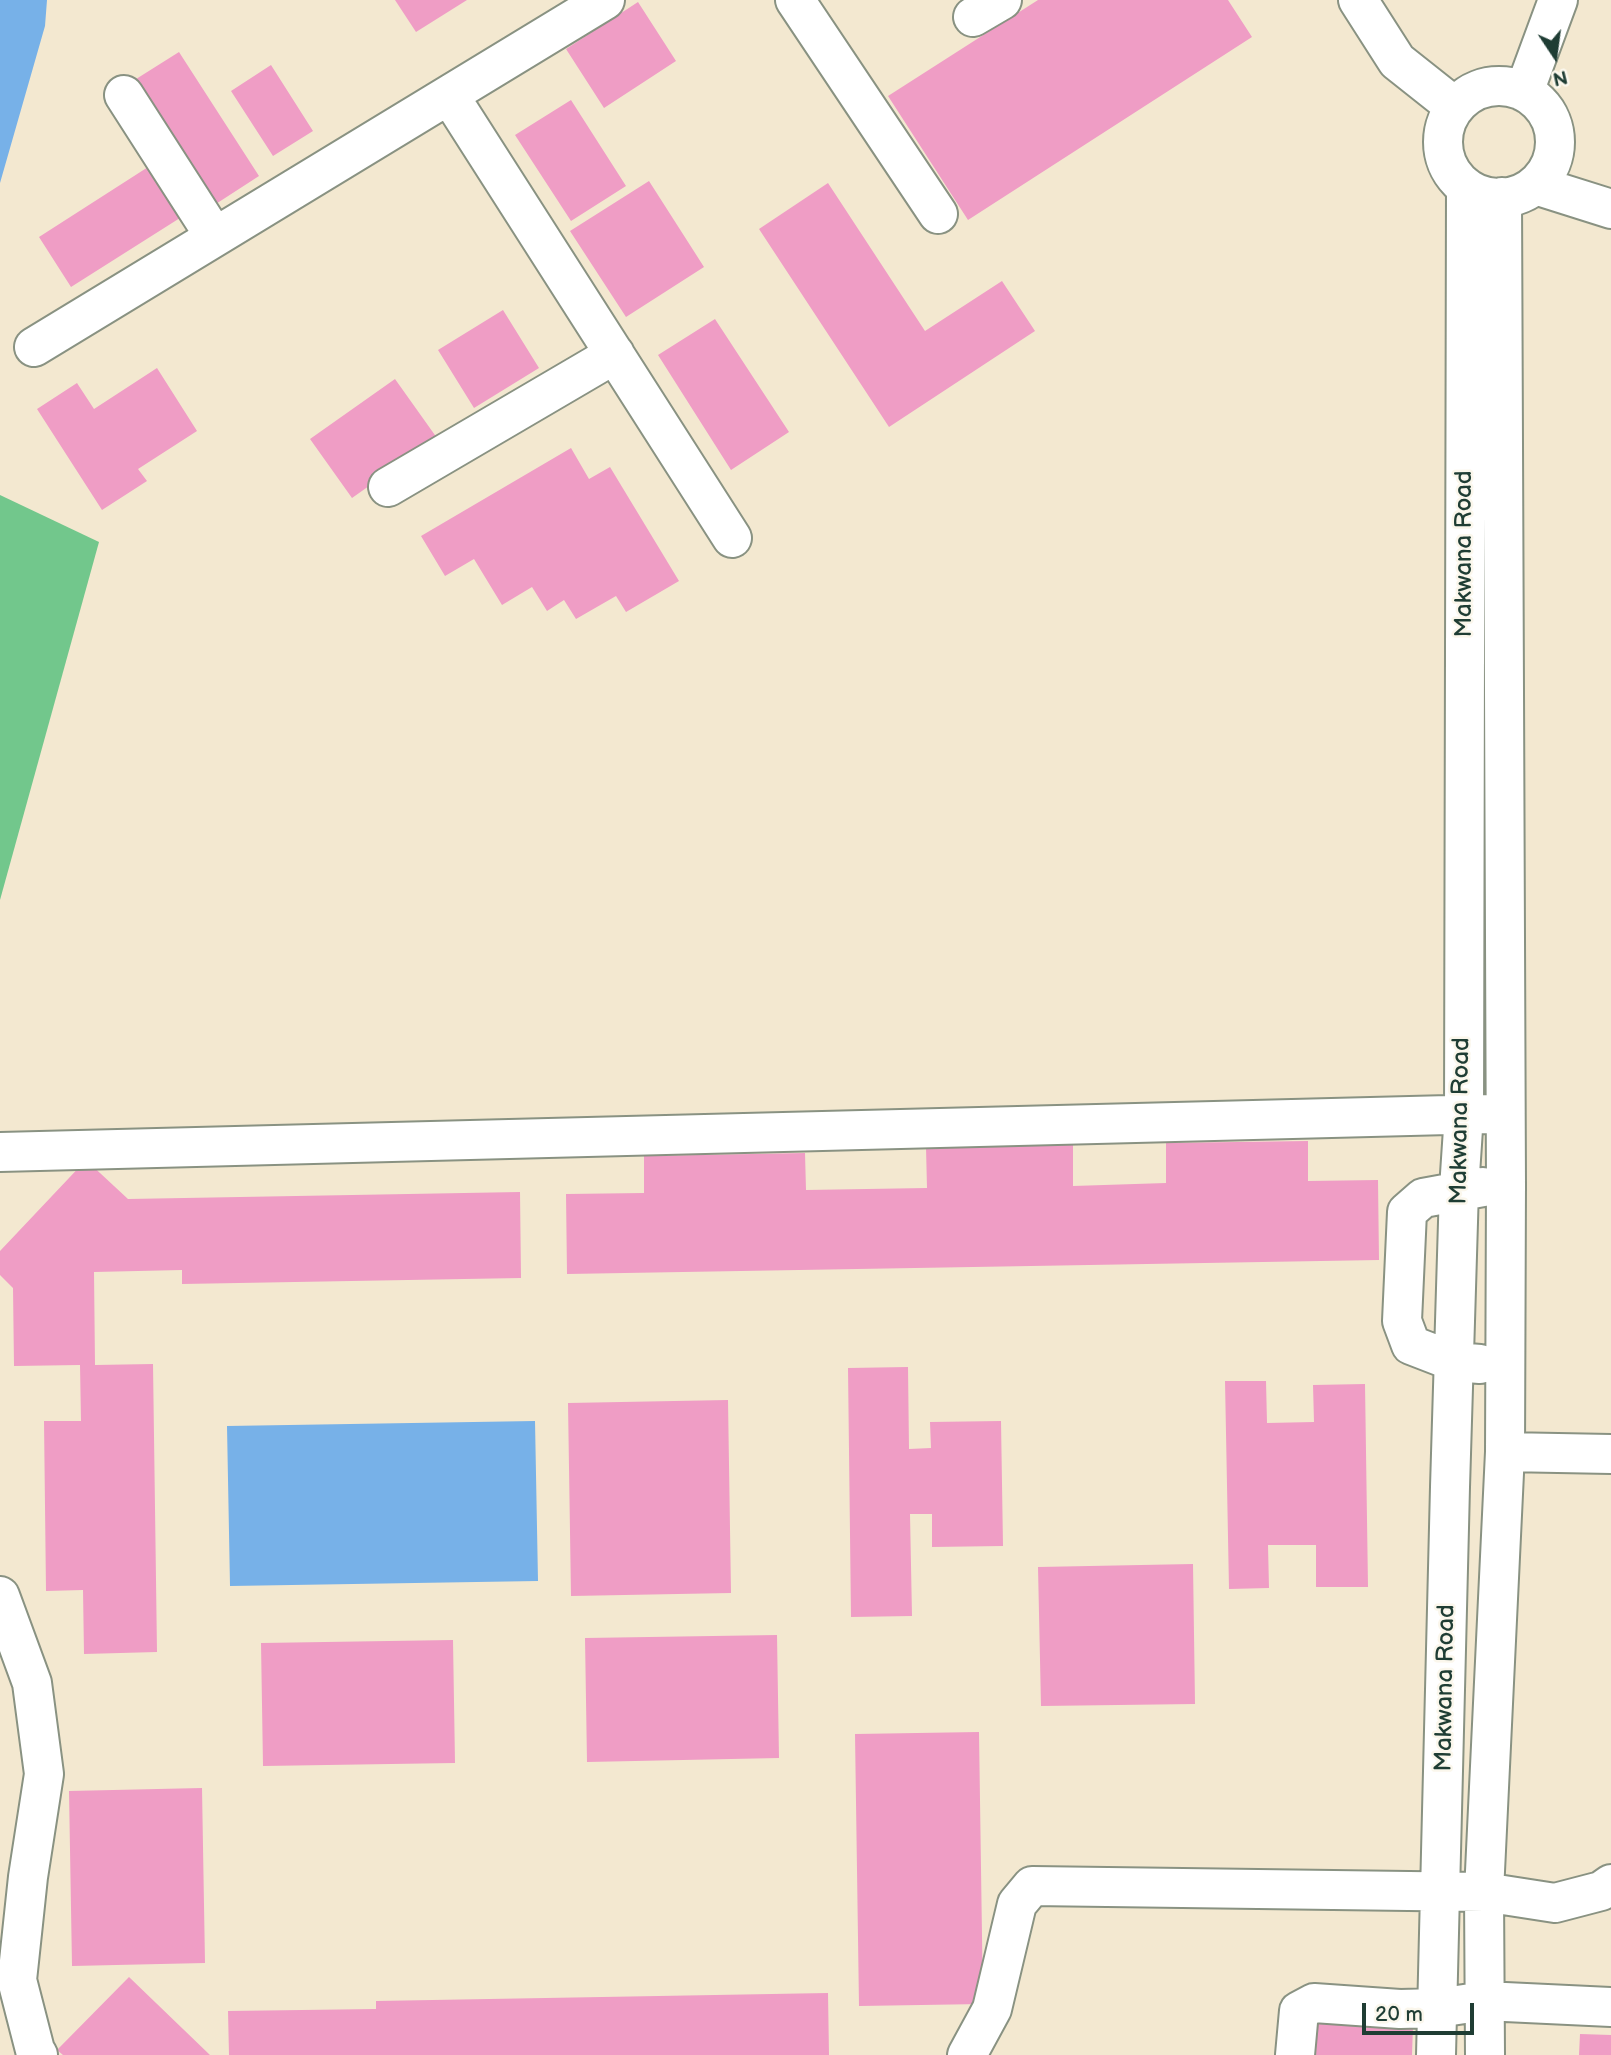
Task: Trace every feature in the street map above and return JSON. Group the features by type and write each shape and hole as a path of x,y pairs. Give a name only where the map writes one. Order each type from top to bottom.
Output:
{"street":[{"path":"34,347 605,0"},
{"path":"795,0 938,214"},
{"path":"1358,0 1397,61 1455,107"},
{"path":"1524,92 1558,0"},
{"path":"1491,86 1514,87 1533,97 1548,113 1556,133 1554,155 1545,175 1518,191 1486,197 1466,187 1451,171 1443,150 1444,128 1455,107 1471,94 1491,86"},
{"path":"449,94 732,538"},
{"path":"124,95 215,237"},
{"name":"Makwana Road","path":"1436,2055 1450,1487 1464,1114 1466,187"},
{"path":"1518,191 1611,209"},
{"name":"Makwana Road","path":"1485,2055 1484,1892 1505,1452 1504,564 1518,191"},
{"path":"388,487 615,354"},
{"path":"1464,563 1504,564"},
{"path":"0,1152 1505,1114"},
{"path":"1505,1367 1455,1362 1411,1345 1402,1321 1407,1212 1423,1198 1460,1189 1506,1184"},
{"path":"1505,1452 1611,1454"},
{"path":"1450,1487 1504,1489"},
{"path":"0,1596 32,1683 44,1774 28,1877 17,1980 38,2055"},
{"path":"967,2055 992,2009 1017,1904 1032,1886 1484,1892 1555,1903 1601,1891 1611,1884"},
{"path":"1295,2055 1299,2011 1314,2004 1400,2009 1438,2008 1484,2001 1611,2007"}],"green space":[{"path":"0,495 99,542 0,900"}],"water":[{"path":"0,0 47,0 45,26 0,183"},
{"path":"535,1421 538,1581 230,1586 227,1426"}],"building":[{"path":"395,0 467,0 416,32"},
{"path":"1038,0 1228,0 1252,37 968,220 888,96"},
{"path":"638,2 676,61 604,108 566,49"},
{"path":"179,52 259,176 205,211 125,86"},
{"path":"271,65 313,131 273,156 231,91"},
{"path":"571,100 626,186 571,221 515,135"},
{"path":"159,160 191,211 71,287 39,237"},
{"path":"649,181 704,267 626,317 570,231"},
{"path":"828,183 925,331 1002,281 1035,331 889,427 759,229"},
{"path":"503,310 539,368 474,408 438,350"},
{"path":"715,319 789,432 731,470 658,355"},
{"path":"157,368 197,431 138,469 147,481 102,510 37,409 77,383 94,409"},
{"path":"395,379 437,438 352,498 310,439"},
{"path":"571,448 589,479 610,467 679,581 626,612 616,596 576,619 564,600 547,611 532,587 502,605 474,559 445,576 421,536"},
{"path":"1308,1141 1308,1181 1378,1180 1379,1260 567,1274 566,1194 644,1193 644,1156 805,1153 806,1190 927,1188 926,1147 1073,1144 1073,1186 1166,1183 1166,1143"},
{"path":"86,1160 128,1199 520,1192 521,1278 182,1284 182,1270 94,1272 95,1365 153,1364 157,1652 84,1654 83,1590 46,1591 44,1421 81,1421 80,1365 14,1366 13,1288 0,1275 0,1251"},
{"path":"908,1367 909,1449 931,1448 930,1422 1001,1421 1003,1546 932,1547 932,1514 910,1514 912,1616 851,1617 848,1368"},
{"path":"1225,1381 1266,1381 1267,1423 1314,1422 1313,1385 1365,1384 1368,1587 1316,1587 1316,1545 1268,1545 1269,1588 1229,1589"},
{"path":"728,1400 731,1593 571,1596 568,1403"},
{"path":"1193,1564 1195,1704 1041,1706 1038,1567"},
{"path":"777,1635 779,1758 587,1762 585,1638"},
{"path":"453,1640 455,1763 263,1766 261,1643"},
{"path":"979,1732 983,2004 859,2006 855,1734"},
{"path":"202,1788 205,1963 72,1966 69,1791"},
{"path":"129,1977 210,2055 63,2055 57,2050"},
{"path":"828,1993 829,2055 229,2055 228,2011 376,2009 376,2001"},
{"path":"1317,2023 1413,2026 1412,2055 1316,2055"},
{"path":"1580,2034 1611,2035 1611,2055 1579,2055"}]}
